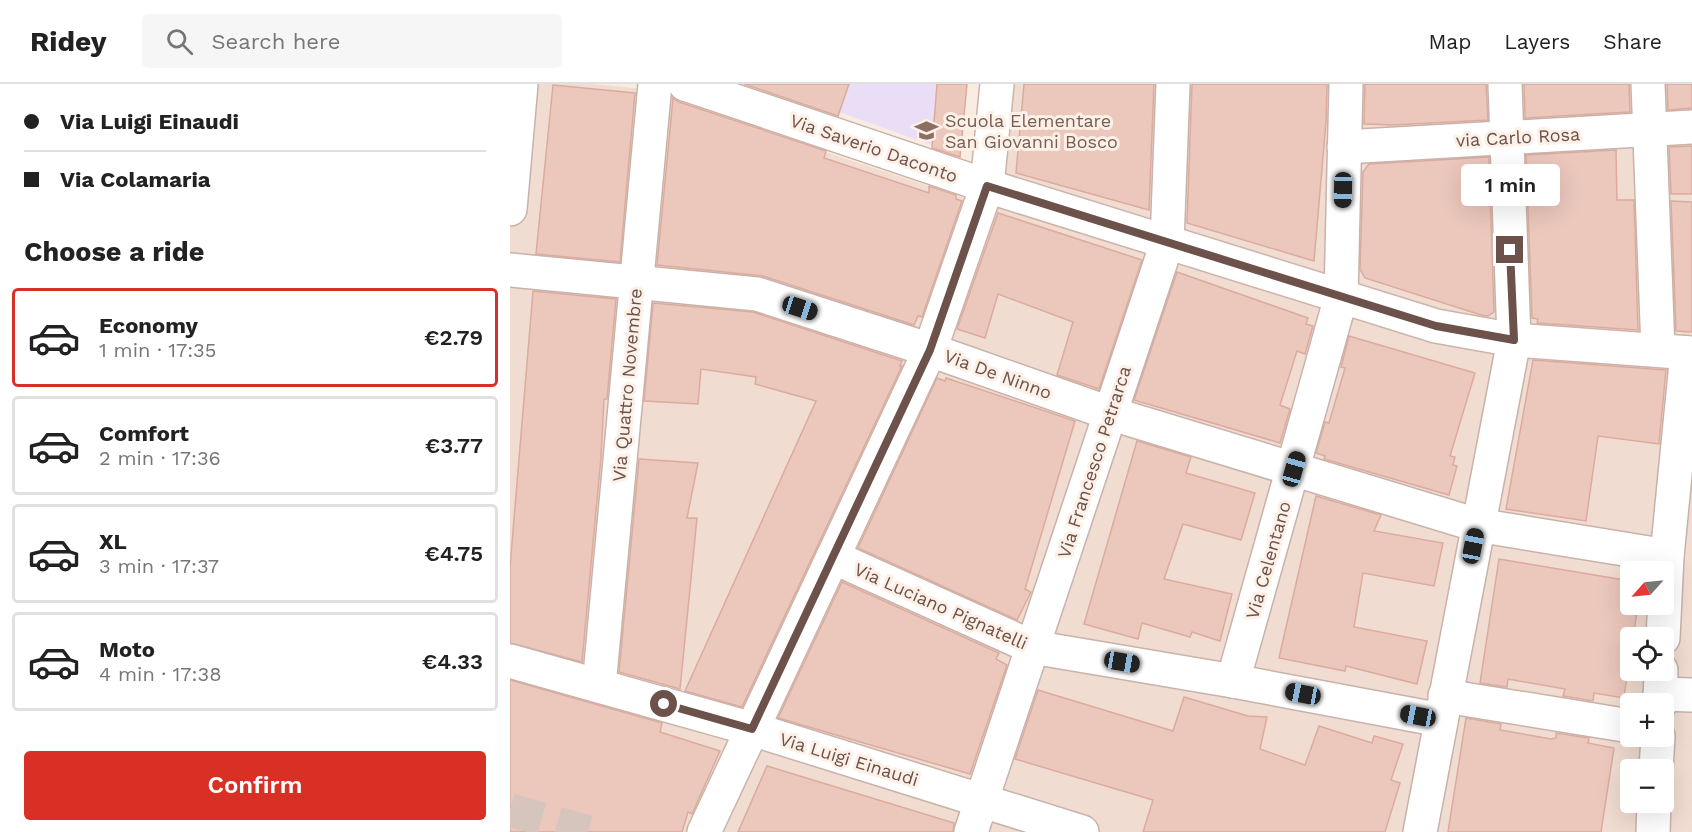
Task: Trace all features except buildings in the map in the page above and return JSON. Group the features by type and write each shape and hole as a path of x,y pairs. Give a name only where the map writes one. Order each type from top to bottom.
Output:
{"street":[{"path":"510,209 521,84"},
{"name":"Via Quattro Novembre","path":"599,686 655,84"},
{"name":"Via Saverio Daconto","path":"685,84 987,186 1436,326 1514,340 1679,352"},
{"path":"704,832 930,350 987,186 996,84"},
{"name":"Via Francesco Petrarca","path":"971,832 1167,243 1173,84"},
{"name":"Via Celentano","path":"1233,681 1341,297 1346,84"},
{"path":"1420,832 1514,340 1505,84"},
{"path":"1648,84 1650,130 1679,352 1664,627"},
{"name":"via Carlo Rosa","path":"1344,147 1692,127"},
{"name":"Via De Ninno","path":"510,270 757,294 930,350 1109,413 1477,525 1667,556"},
{"name":"Via Luciano Pignatelli","path":"832,557 1032,647 1233,681 1443,708 1620,725"},
{"name":"Via Luigi Einaudi","path":"510,661 752,729 1082,832"},
{"path":"1653,832 1654,813"}],"shaded area":[{"path":"510,84 592,84 665,91 734,122 992,207 1009,84 1692,84 1692,832 510,832"},
{"name":"Scuola Elementare San Giovanni Bosco","path":"751,84 967,84 960,155 839,112"}],"tunnel":[{"path":"510,810 588,832"}],"place":[{"name":"Scuola Elementare San Giovanni Bosco","path":"927,130"}],"route":[{"path":"664,704 752,729 930,350 987,186 1436,326 1514,340 1510,250"}]}
